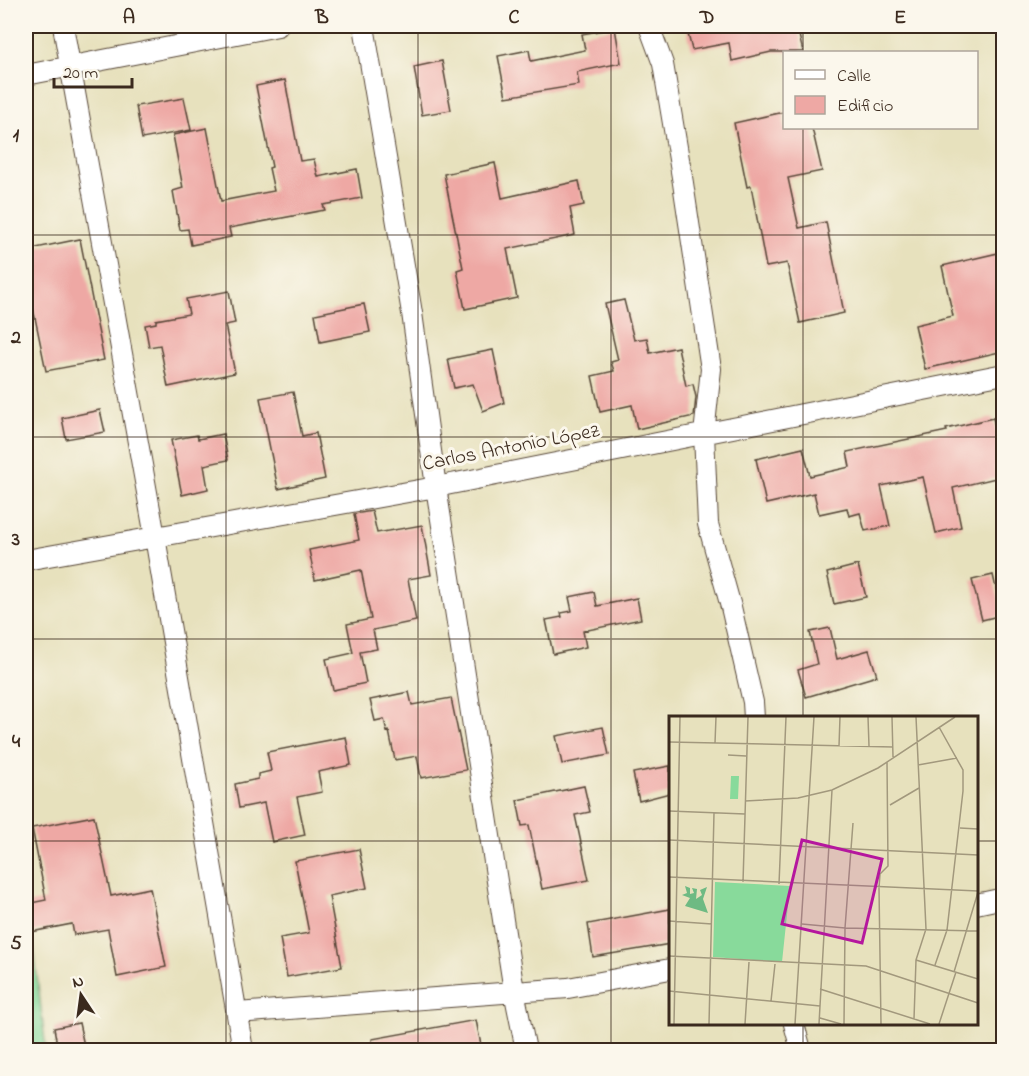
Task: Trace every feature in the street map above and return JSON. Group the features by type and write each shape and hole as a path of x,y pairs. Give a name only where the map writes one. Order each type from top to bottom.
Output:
{"street":[{"path":"63,26 155,537 243,1050"},
{"path":"26,75 278,26"},
{"path":"364,26 412,313 436,488 514,991 526,1050"},
{"path":"649,26 663,64 711,369 704,434 708,524 731,607 753,702 754,716"},
{"name":"Carlos Antonio López","path":"26,560 436,488 1004,374"},
{"path":"978,904 1004,898"},
{"path":"237,1013 568,988 669,969"},
{"path":"795,1025 801,1050"}],"green space":[{"path":"26,886 46,1050 26,1050"}],"building":[{"path":"686,26 797,26 803,51 771,52 732,61 729,43 692,50"},
{"path":"615,28 621,63 577,72 579,85 506,97 498,56 529,50 531,61 585,50 582,34"},
{"path":"442,61 451,110 422,115 414,67"},
{"path":"285,80 300,161 314,159 318,177 357,169 362,198 323,205 325,210 229,228 231,237 191,245 188,229 180,230 173,191 183,188 173,135 207,128 221,201 274,191 269,168 272,167 256,86"},
{"path":"184,98 191,130 142,139 136,106"},
{"path":"783,112 783,129 812,129 822,171 788,178 799,228 826,222 844,313 800,323 787,263 766,267 751,186 747,187 734,123"},
{"path":"495,163 502,198 579,181 584,205 570,208 575,235 507,249 517,298 465,309 457,270 463,268 444,174"},
{"path":"80,239 104,360 46,371 26,274 26,250"},
{"path":"998,253 1004,278 1004,351 925,369 915,325 953,316 942,266"},
{"path":"229,291 235,323 225,325 235,373 168,387 160,345 149,347 145,325 156,323 156,320 189,314 186,299"},
{"path":"624,300 634,340 647,338 650,353 678,347 686,386 693,384 696,397 694,416 637,429 632,405 600,412 592,376 614,371 611,362 618,360 605,304"},
{"path":"364,304 370,332 320,342 315,314"},
{"path":"493,350 504,403 483,411 473,384 454,388 448,359"},
{"path":"293,392 302,436 316,433 325,479 278,489 260,398"},
{"path":"100,410 105,432 66,439 62,418"},
{"path":"993,418 1004,465 994,467 996,478 953,488 961,527 936,533 923,477 881,486 890,526 865,531 860,513 849,516 847,508 819,514 814,493 766,504 756,459 803,448 810,476 850,467 847,452 947,431 946,429"},
{"path":"223,434 228,460 204,465 208,489 182,495 171,440 197,435 198,439"},
{"path":"372,511 377,533 422,525 431,575 408,579 416,621 373,630 377,649 360,652 366,683 333,690 326,659 353,653 347,624 371,619 361,570 315,580 309,550 359,540 354,514"},
{"path":"858,565 866,597 834,604 827,573"},
{"path":"993,575 1002,615 982,620 972,580"},
{"path":"594,592 597,606 637,598 641,619 583,631 586,647 553,654 546,620 562,617 561,613 572,611 569,597"},
{"path":"830,628 837,659 869,650 877,676 806,697 798,670 817,664 810,632"},
{"path":"409,692 412,705 451,698 466,770 421,778 417,756 395,760 384,719 375,721 370,700"},
{"path":"603,727 609,755 562,764 556,736"},
{"path":"346,737 351,765 318,772 322,792 297,797 305,835 272,842 264,803 239,808 235,784 258,779 258,774 271,771 267,752"},
{"path":"669,766 669,793 639,801 633,773"},
{"path":"584,786 590,812 575,815 589,880 542,889 529,825 522,826 517,800"},
{"path":"94,816 111,896 150,888 166,967 117,977 108,929 74,935 72,924 26,933 26,904 46,900 32,828"},
{"path":"359,849 367,888 329,896 342,967 287,977 280,938 309,933 295,861"},
{"path":"669,909 669,944 593,957 588,924"},
{"path":"476,1020 482,1050 373,1050 372,1039"},
{"path":"79,1023 85,1050 58,1050 54,1028"}]}
